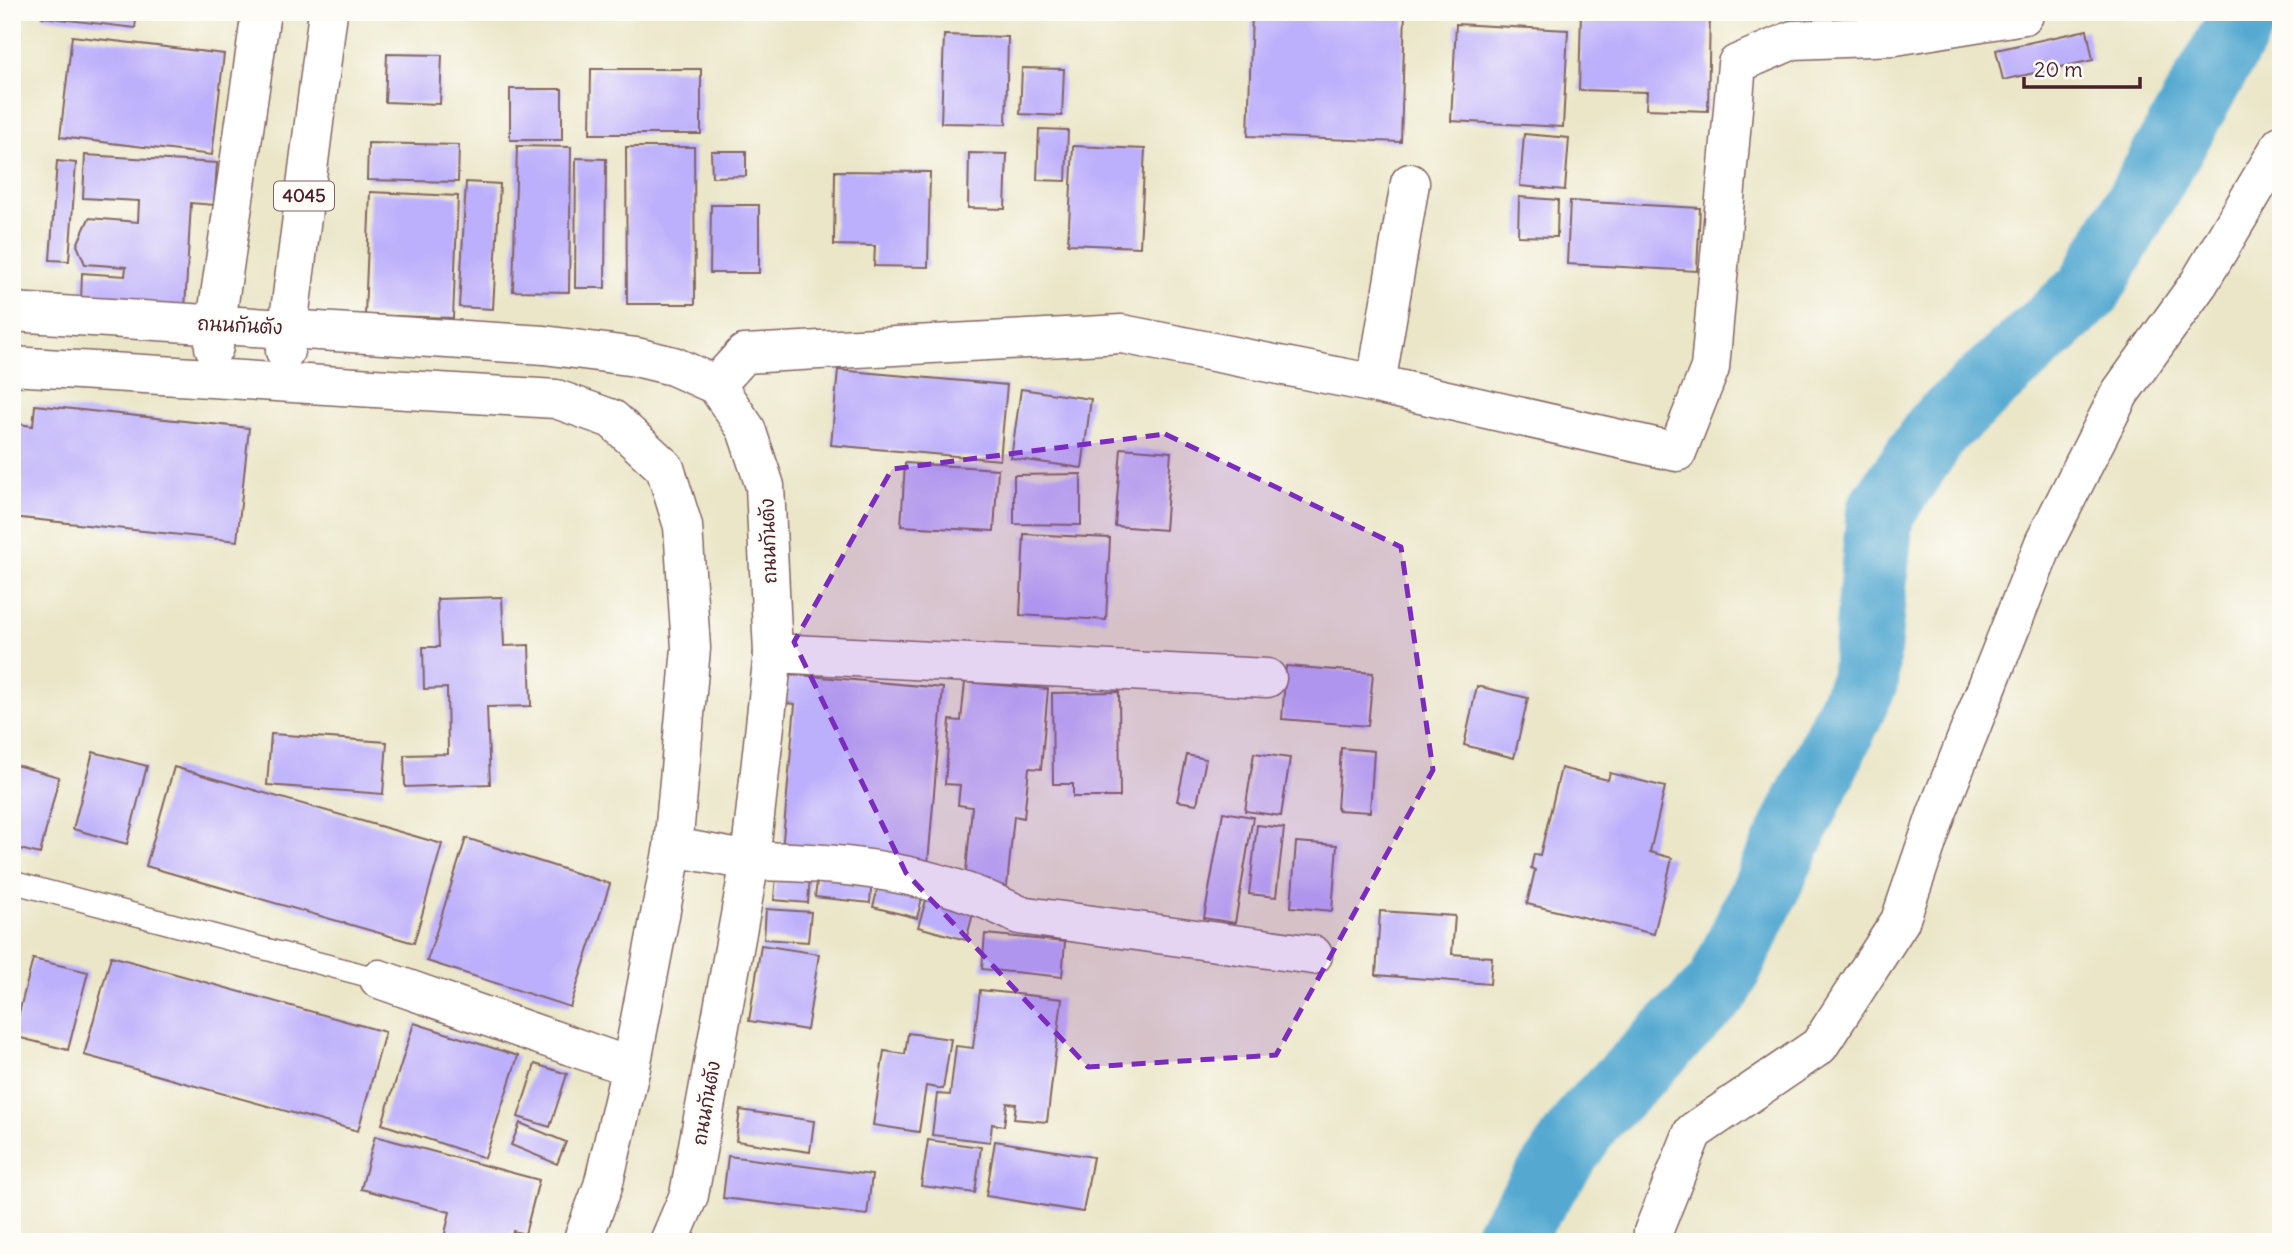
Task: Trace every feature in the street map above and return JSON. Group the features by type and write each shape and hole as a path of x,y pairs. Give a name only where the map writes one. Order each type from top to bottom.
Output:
{"street":[{"path":"212,377 216,323 261,12"},
{"name":"4045","path":"283,381 287,327 328,12"},
{"path":"716,385 744,354 1122,334 1376,384 1677,452 1710,368 1737,64 1793,40 1895,36 2024,15"},
{"path":"1652,1242 1653,1232 1693,1132 1819,1046 1900,921 1937,813 2045,543 2120,393 2199,283 2281,145"},
{"path":"1376,384 1410,183"},
{"name":"ถนนกันตัง","path":"12,312 544,345 636,357 673,366 716,385 746,429 765,486 773,653 750,861 689,1195 669,1242"},
{"path":"12,366 555,399 612,419 664,468 683,526 691,648 673,847 631,1067 603,1186 582,1242"},
{"path":"773,653 1267,678"},
{"path":"673,847 750,861 816,862 893,871 986,898 1019,915 1313,955"},
{"path":"379,979 631,1067"}],"lane":[{"path":"12,882 379,979"}],"highlighted area":[{"path":"1165,434 1401,547 1433,770 1276,1055 1088,1067 906,873 794,642 892,469"}],"building":[{"path":"43,12 137,12 135,28 42,17"},
{"path":"1252,12 1405,12 1401,142 1248,136"},
{"path":"1581,12 1710,12 1708,111 1646,109 1647,92 1579,90"},
{"path":"1456,24 1568,30 1563,127 1451,121"},
{"path":"2087,30 2093,60 2003,80 1996,50"},
{"path":"944,35 1008,37 1006,124 941,123"},
{"path":"72,36 224,54 212,155 60,137"},
{"path":"387,54 442,55 440,104 385,102"},
{"path":"1022,68 1064,69 1062,116 1020,114"},
{"path":"591,69 701,69 701,134 590,134"},
{"path":"510,89 562,89 562,140 510,140"},
{"path":"1039,129 1068,130 1066,181 1037,180"},
{"path":"1524,134 1569,138 1565,190 1520,186"},
{"path":"368,143 459,145 458,182 367,180"},
{"path":"517,146 571,147 569,292 513,291"},
{"path":"1073,146 1145,149 1140,247 1068,244"},
{"path":"626,147 694,147 695,304 627,304"},
{"path":"711,151 746,151 746,176 712,177"},
{"path":"969,153 1007,154 1005,209 968,208"},
{"path":"85,155 217,163 214,205 191,203 185,309 81,302 82,273 125,276 126,267 85,264 77,245 89,218 138,222 139,201 83,198"},
{"path":"576,158 606,159 605,288 575,288"},
{"path":"57,161 76,163 69,261 50,260"},
{"path":"835,171 930,172 928,267 874,266 875,246 834,245"},
{"path":"466,182 500,184 493,309 459,307"},
{"path":"370,192 458,196 453,318 365,315"},
{"path":"1519,197 1558,200 1557,237 1518,236"},
{"path":"1570,201 1700,208 1697,271 1567,264"},
{"path":"711,205 759,205 759,273 710,273"},
{"path":"838,370 1007,385 1000,460 831,445"},
{"path":"1021,389 1091,399 1082,468 1011,458"},
{"path":"35,405 249,428 237,541 12,517 12,423 33,426"},
{"path":"1121,448 1171,452 1165,530 1115,526"},
{"path":"905,463 998,469 994,531 901,526"},
{"path":"1081,474 1081,525 1014,524 1014,475"},
{"path":"1024,534 1110,538 1106,620 1020,615"},
{"path":"502,597 504,646 529,645 531,706 487,707 490,784 405,787 404,755 448,754 447,688 424,689 423,647 439,647 437,599"},
{"path":"1286,666 1373,673 1368,726 1282,719"},
{"path":"787,674 943,688 928,863 782,851 795,704 784,703"},
{"path":"965,682 1048,689 1041,769 1029,768 1024,818 1014,816 1007,886 965,882 972,807 958,805 960,785 945,784 950,720 961,721"},
{"path":"1477,686 1528,698 1514,758 1464,745"},
{"path":"1119,692 1120,797 1073,797 1073,784 1053,784 1052,693"},
{"path":"271,734 387,742 383,794 267,785"},
{"path":"1341,748 1374,751 1370,812 1337,810"},
{"path":"93,752 147,766 127,844 73,829"},
{"path":"1254,753 1290,758 1281,816 1245,811"},
{"path":"1187,755 1206,759 1197,804 1177,801"},
{"path":"12,764 59,777 40,854 12,847"},
{"path":"174,767 442,844 414,943 146,866"},
{"path":"1561,768 1608,780 1610,773 1665,787 1650,852 1672,858 1654,934 1527,904 1535,870 1531,868 1534,854 1540,855"},
{"path":"1223,812 1253,817 1235,923 1204,918"},
{"path":"1257,825 1284,828 1276,897 1249,894"},
{"path":"466,838 610,884 570,1007 427,961"},
{"path":"1296,842 1337,845 1332,911 1291,907"},
{"path":"776,874 810,877 808,903 774,900"},
{"path":"818,874 872,879 870,903 815,897"},
{"path":"880,879 924,890 917,918 873,907"},
{"path":"927,897 974,910 966,940 918,927"},
{"path":"766,909 811,912 808,942 764,939"},
{"path":"1380,911 1455,916 1452,954 1492,957 1490,984 1376,975"},
{"path":"985,934 1065,942 1062,977 982,969"},
{"path":"761,945 819,954 807,1030 749,1021"},
{"path":"111,956 385,1032 358,1131 84,1055"},
{"path":"33,959 88,972 68,1050 13,1036"},
{"path":"980,990 1062,999 1047,1122 1014,1119 1016,1104 1007,1103 1004,1126 992,1124 990,1142 932,1135 937,1094 950,1095 956,1046 973,1048"},
{"path":"414,1023 518,1056 485,1158 382,1124"},
{"path":"908,1033 951,1039 943,1089 926,1086 919,1132 873,1125 884,1051 905,1054"},
{"path":"535,1064 567,1074 550,1127 518,1117"},
{"path":"740,1110 814,1121 810,1152 736,1141"},
{"path":"520,1123 566,1142 557,1164 511,1145"},
{"path":"375,1136 539,1180 525,1234 513,1231 510,1242 443,1242 450,1212 361,1189"},
{"path":"928,1140 981,1147 975,1193 921,1186"},
{"path":"995,1141 1093,1157 1083,1212 986,1196"},
{"path":"728,1156 872,1175 867,1215 723,1198"}],"waterway":[{"path":"1505,1242 1590,1117 1719,987 1864,682 1880,512 1939,427 2088,291 2247,12"}]}
